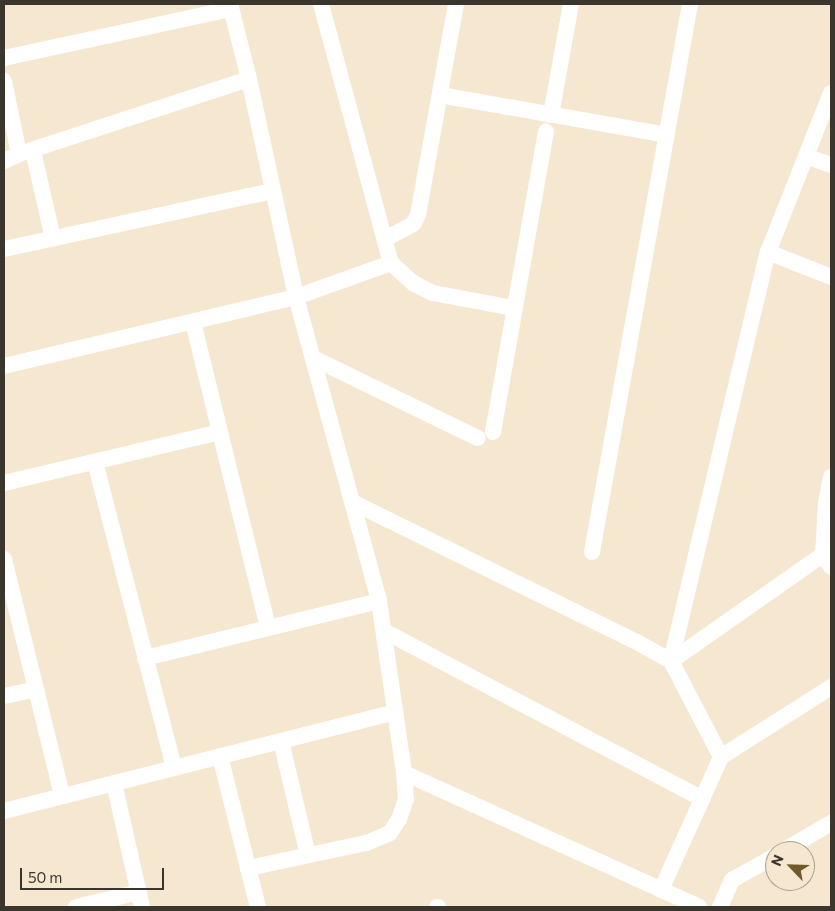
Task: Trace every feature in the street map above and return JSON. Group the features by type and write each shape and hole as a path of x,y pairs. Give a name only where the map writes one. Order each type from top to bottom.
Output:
{"street":[{"path":"321,4 391,263 413,283 433,293 513,308"},
{"path":"384,239 413,224 418,215 456,4"},
{"path":"551,115 571,4"},
{"path":"592,552 690,4"},
{"path":"4,58 230,6 249,79 296,297 379,601 404,773 406,800 399,819 390,833 366,843 248,868"},
{"path":"4,161 26,152 249,79"},
{"path":"4,81 53,238"},
{"path":"670,661 768,252 831,93"},
{"path":"440,95 666,135"},
{"path":"313,358 485,435 513,308 546,132"},
{"path":"806,156 831,165"},
{"path":"4,249 272,190"},
{"path":"768,252 831,277"},
{"path":"4,366 296,297 391,263"},
{"path":"193,322 268,628"},
{"path":"4,483 220,432"},
{"path":"96,462 174,768"},
{"path":"670,661 828,557 826,502 831,477"},
{"path":"352,502 637,642 670,661 721,757"},
{"path":"4,559 62,796"},
{"path":"145,658 379,601"},
{"path":"384,631 702,799"},
{"path":"661,890 721,757 831,687"},
{"path":"4,696 36,689"},
{"path":"4,811 395,712"},
{"path":"281,741 308,855"},
{"path":"220,756 258,907"},
{"path":"404,773 700,907"},
{"path":"76,907 140,900 114,783"},
{"path":"800,841 831,823"},
{"path":"720,907 732,880 765,862"}]}
